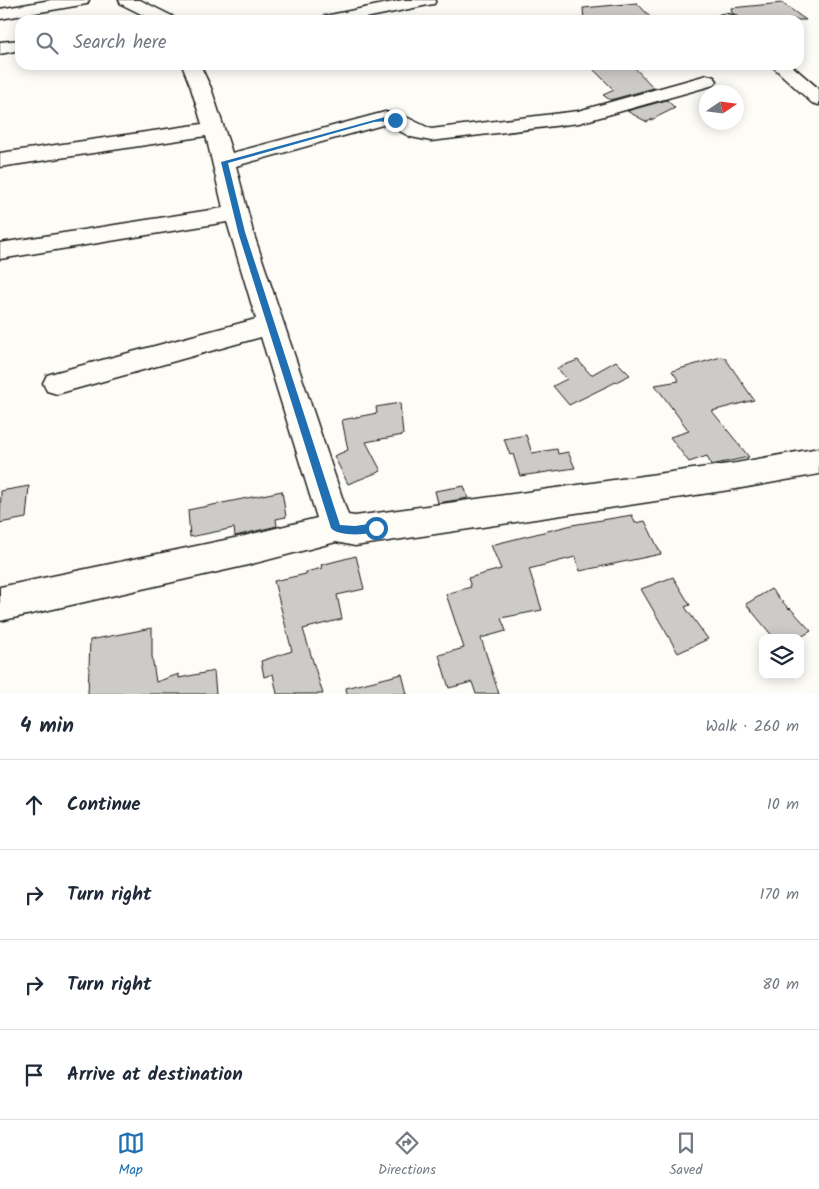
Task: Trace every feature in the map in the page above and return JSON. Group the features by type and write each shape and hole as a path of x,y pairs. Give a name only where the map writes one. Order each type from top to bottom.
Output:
{"street":[{"path":"0,14 81,0"},
{"path":"127,0 156,15"},
{"path":"354,15 428,0"},
{"path":"0,48 15,46"},
{"path":"194,70 224,162 236,213 336,528"},
{"path":"786,70 819,99"},
{"path":"224,162 385,118 395,120 419,134 431,135 579,117 707,81"},
{"path":"0,160 214,129"},
{"path":"0,251 236,213"},
{"path":"57,383 271,325"},
{"path":"0,604 244,551 336,528 355,531 726,477 819,460"}],"building":[{"path":"637,3 648,15 584,15 583,8"},
{"path":"782,3 799,15 736,15 732,13 731,8"},
{"path":"594,70 637,70 654,88 610,100 603,95 614,90"},
{"path":"667,100 675,108 647,122 627,111"},
{"path":"721,357 725,358 754,400 712,411 749,457 711,465 707,456 689,462 670,437 689,431 655,385 679,381 672,371"},
{"path":"578,360 591,375 616,361 630,375 569,405 553,386 567,379 557,368"},
{"path":"400,403 403,435 366,442 381,471 348,484 334,456 348,450 342,420 377,413 376,407"},
{"path":"526,435 532,453 557,449 558,454 568,452 575,468 520,476 513,454 510,455 504,439"},
{"path":"29,486 26,518 0,523 1,491"},
{"path":"464,486 468,498 438,503 435,491"},
{"path":"282,491 286,517 276,519 277,526 235,536 234,528 190,537 188,510"},
{"path":"632,515 635,523 645,521 661,554 580,571 575,557 529,569 542,610 501,618 506,631 481,638 499,694 476,694 472,682 449,688 439,655 464,648 446,594 471,587 468,578 501,569 491,545 572,525"},
{"path":"356,556 364,589 337,595 342,619 303,629 323,694 277,694 273,674 264,677 261,661 292,651 274,581 306,574 306,572 322,568 321,565"},
{"path":"673,577 690,605 685,607 708,639 678,653 641,589"},
{"path":"771,589 811,631 804,635 771,634 746,604"},
{"path":"152,628 152,656 156,682 179,674 179,678 214,671 216,694 88,694 90,640"},
{"path":"402,674 407,694 347,694 346,688"}],"route":[{"path":"376,528 355,531 336,528 241,232 224,162 385,118 395,120"}]}
